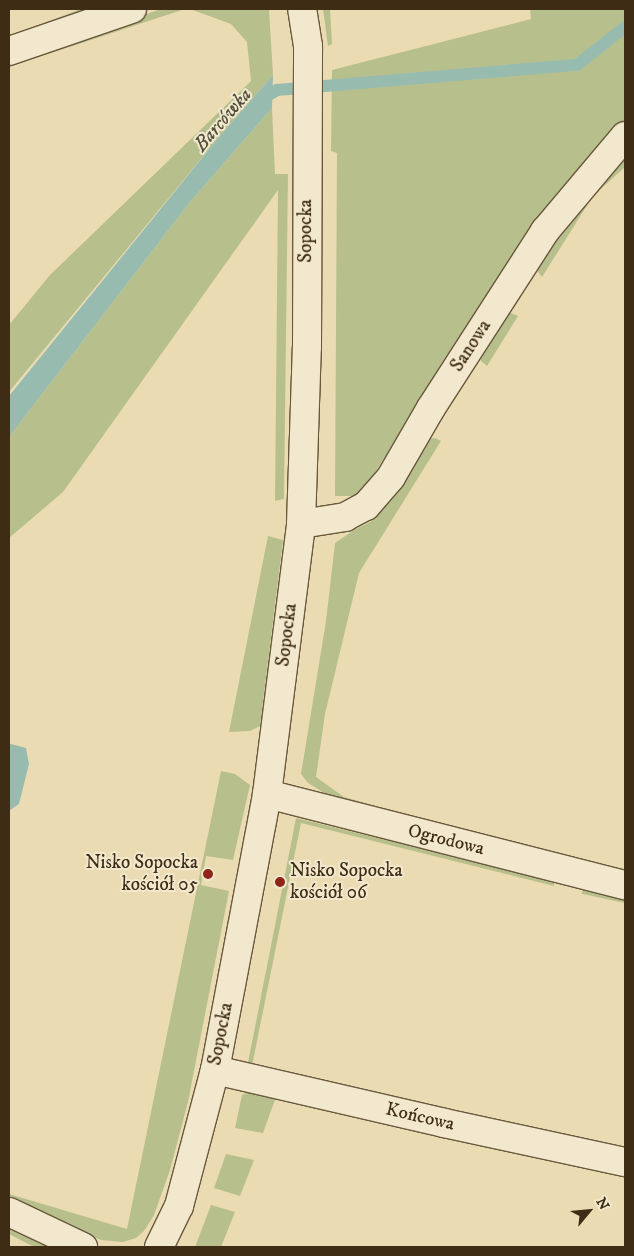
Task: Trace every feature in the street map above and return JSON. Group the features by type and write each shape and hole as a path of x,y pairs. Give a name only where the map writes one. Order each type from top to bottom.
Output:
{"street":[{"path":"9,51 132,9"},
{"name":"Sopocka","path":"159,1247 179,1206 215,1070 267,794 300,524 307,347 308,136 308,46 302,9"},
{"name":"Sanowa","path":"300,524 346,517 366,506 391,476 431,408 545,231 625,136"},
{"name":"Ogrodowa","path":"267,794 625,885"},
{"name":"Końcowa","path":"215,1070 444,1123 625,1162"},
{"path":"9,1212 83,1247"}],"green space":[{"path":"81,9 108,9 9,43 9,36"},
{"path":"161,9 185,9 9,67 9,61"},
{"path":"190,9 269,9 273,75 219,137 9,392 9,325 50,275 251,81 247,42 231,24"},
{"path":"323,9 330,9 332,44 328,46"},
{"path":"530,9 625,9 625,125 431,385 363,491 353,496 335,496 337,153 331,151 332,70 531,19"},
{"path":"272,108 275,174 288,174 284,499 275,501 278,190 63,492 9,538 9,437 190,202"},
{"path":"625,157 625,167 593,196 542,277 538,272 538,264 592,189"},
{"path":"511,313 518,316 487,366 481,361 479,354 505,315"},
{"path":"435,438 441,441 359,573 325,714 316,777 344,797 475,835 347,803 326,794 308,783 301,774 326,621 335,543 370,522 382,509 428,439"},
{"path":"268,536 283,540 260,726 250,731 229,732"},
{"path":"221,771 235,774 250,785 233,860 206,856 201,885 229,891 188,1102 170,1170 154,1215 144,1231 136,1238 123,1242 101,1240 9,1200 9,1194 127,1229"},
{"path":"296,818 554,881 554,886 301,823 252,1066 247,1068"},
{"path":"583,888 625,897 624,903 582,894"},
{"path":"252,1091 277,1094 263,1133 235,1128 242,1095"},
{"path":"226,1154 254,1160 240,1196 214,1188"},
{"path":"211,1205 235,1212 221,1247 195,1247"},
{"path":"9,1227 52,1247 34,1247 9,1234"}],"water":[{"path":"273,75 272,108 190,202 9,437 9,396 219,137"},
{"path":"9,745 26,748 29,764 19,804 9,811"}],"waterway":[{"name":"Barcówka","path":"260,103 277,90 577,65 625,27"}],"place":[{"name":"Nisko Sopocka kościół 05","path":"208,874"},
{"name":"Nisko Sopocka kościół 06","path":"280,882"}]}
